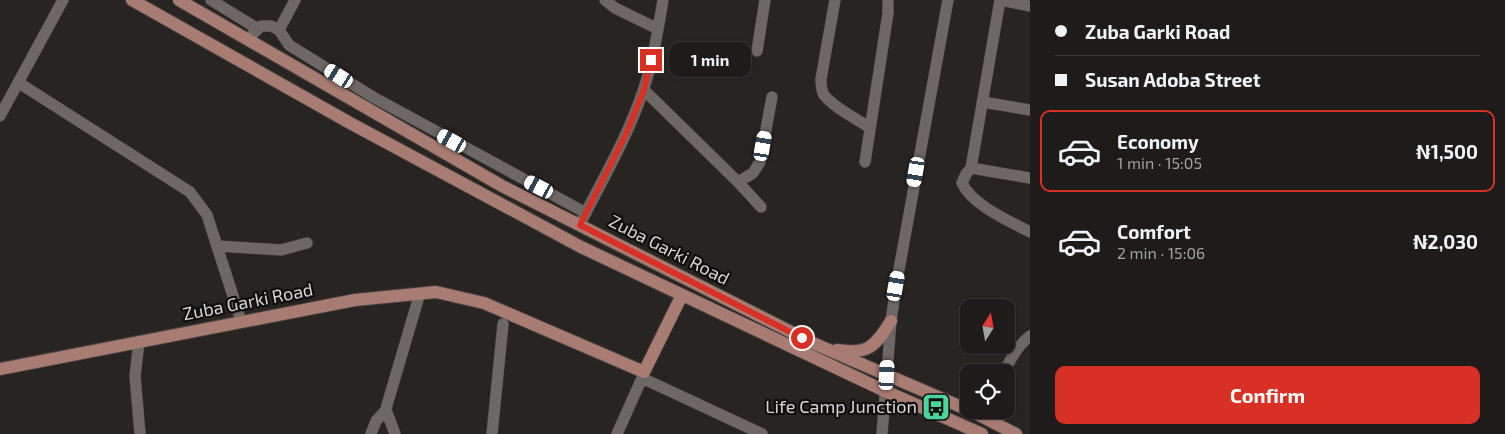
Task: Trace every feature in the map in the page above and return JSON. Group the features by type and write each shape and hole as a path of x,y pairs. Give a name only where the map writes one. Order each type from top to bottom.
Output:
{"main road":[{"name":"Zuba Garki Road","path":"132,0 350,123 572,243 885,391 982,434"},
{"name":"Zuba Garki Road","path":"178,0 502,186 583,219 815,344 960,404"},
{"name":"Zuba Garki Road","path":"0,369 355,300 420,292 436,292 484,303 643,375 682,295"},
{"path":"815,344 850,351 869,348 877,342 891,321"},
{"name":"Zuba Garki Road","path":"992,419 1016,434"}],"street":[{"path":"0,116 63,0"},
{"path":"210,0 258,29"},
{"path":"279,30 295,0"},
{"path":"604,0 615,8 658,29"},
{"path":"248,39 261,26 271,26 279,30 289,45 373,97 583,219 627,132 644,90 663,0"},
{"path":"757,51 765,0"},
{"path":"835,0 821,87 824,94 834,104 870,128"},
{"path":"865,162 888,13 888,0"},
{"path":"882,434 891,321 896,286 948,0"},
{"path":"1030,6 1001,0 971,168 962,183 976,201 1030,232"},
{"path":"19,83 190,192 207,215 241,322"},
{"path":"644,90 738,182 761,208"},
{"path":"738,182 753,173 760,162 772,97"},
{"path":"982,102 1030,110"},
{"path":"971,168 1030,178"},
{"path":"218,246 280,250 308,243"},
{"path":"371,434 376,421 386,410 420,292"},
{"path":"492,434 503,324"},
{"path":"1008,364 1022,342 1030,336"},
{"path":"139,342 135,376 140,434"},
{"path":"617,434 643,375 762,434"},
{"path":"386,410 395,434"}],"place":[{"name":"Life Camp Junction","path":"936,407"}],"route":[{"path":"651,60 644,90 627,132 580,225 802,338"}]}
